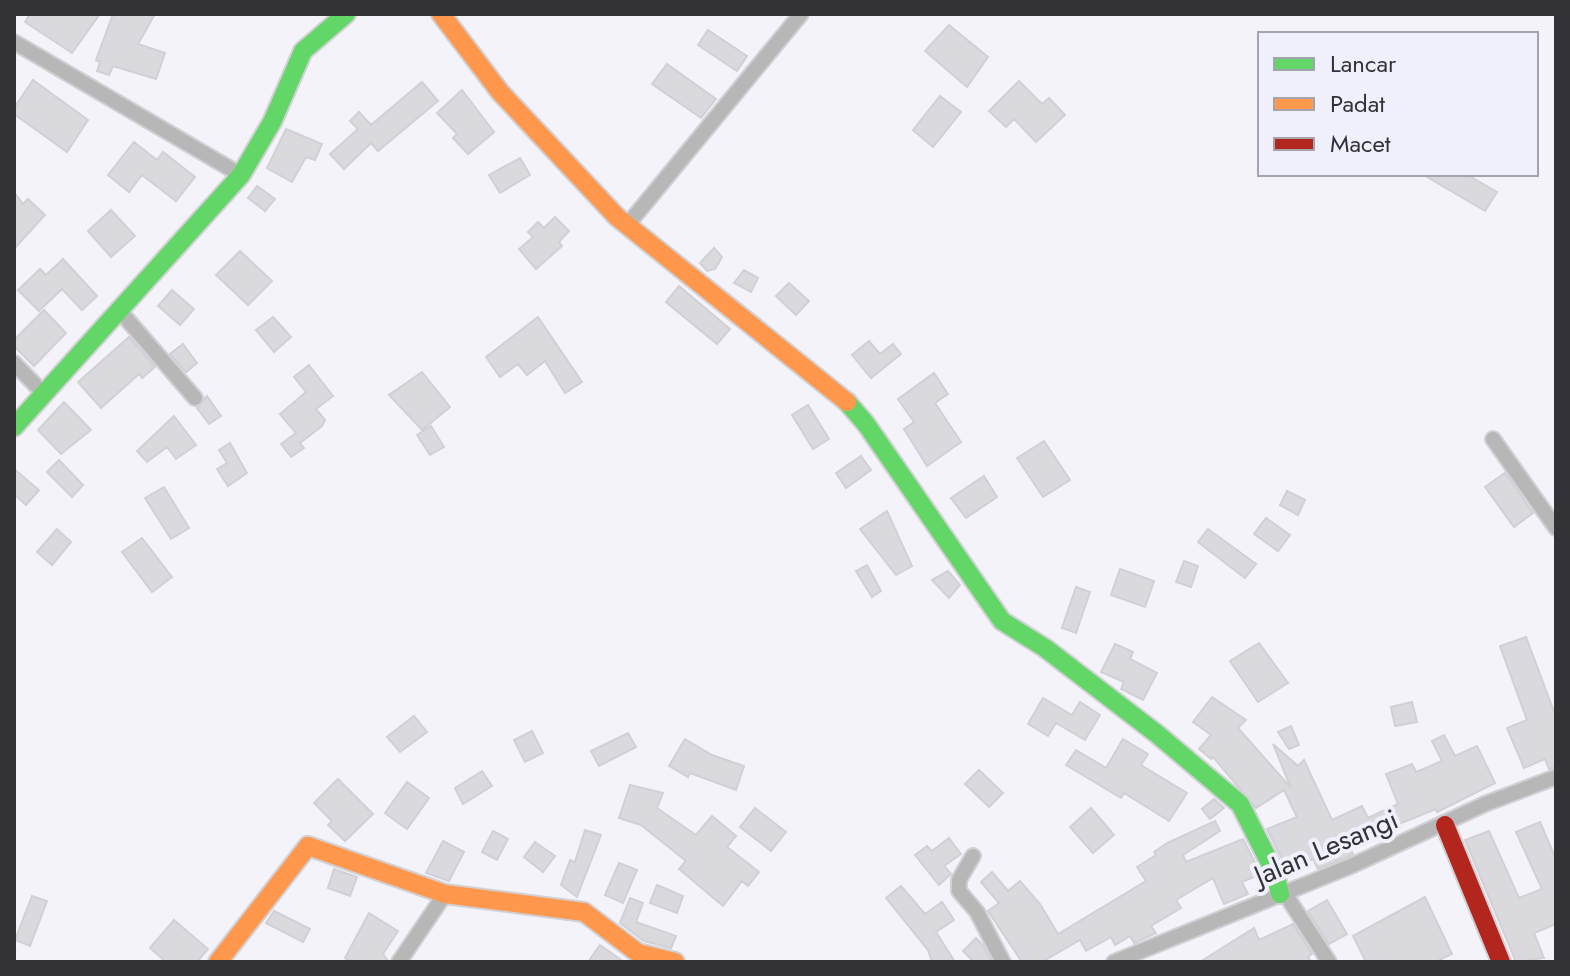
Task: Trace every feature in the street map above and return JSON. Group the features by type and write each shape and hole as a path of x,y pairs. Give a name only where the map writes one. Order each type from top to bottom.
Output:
{"street":[{"path":"14,427 241,175 272,122 303,51 346,14"},
{"path":"441,14 500,92 617,217 629,223 839,393 866,424 1002,621 1045,648 1226,789 1251,822 1282,893 1329,962"},
{"path":"629,223 801,14"},
{"path":"14,42 241,175"},
{"path":"119,310 195,398"},
{"path":"14,363 44,394"},
{"path":"1493,439 1556,528"},
{"name":"Jalan Lesangi","path":"1114,962 1445,825 1485,804 1556,777"},
{"path":"1445,825 1501,962"},
{"path":"218,962 308,846 445,894 584,912 635,957 675,962"},
{"path":"973,856 959,880 959,891 977,912 1003,962"},
{"path":"399,962 445,894"}],"building":[{"path":"30,14 100,14 72,53 25,22"},
{"path":"113,14 155,14 138,44 165,53 156,79 113,66 109,75 97,71 100,62 96,60"},
{"path":"949,25 988,57 967,87 925,51"},
{"path":"708,30 747,56 737,71 698,45"},
{"path":"667,64 716,99 701,118 652,84"},
{"path":"33,80 88,120 67,152 14,114 14,108"},
{"path":"1019,81 1042,104 1049,98 1065,115 1036,142 1014,119 1006,127 989,111"},
{"path":"422,82 438,101 378,151 371,143 344,169 330,154 358,129 350,121 359,112 371,125"},
{"path":"462,90 494,132 468,154 453,138 457,134 437,113"},
{"path":"940,96 961,112 933,147 913,130"},
{"path":"286,129 322,144 315,160 306,157 292,182 267,168"},
{"path":"134,142 157,160 163,152 195,177 176,201 142,175 129,192 108,175"},
{"path":"520,158 530,175 500,193 489,175"},
{"path":"1425,176 1469,176 1497,192 1485,211"},
{"path":"257,186 275,199 265,211 248,198"},
{"path":"14,192 23,204 28,199 45,215 14,249"},
{"path":"111,210 135,236 111,257 88,231"},
{"path":"555,217 569,231 559,242 562,246 536,269 519,249 533,237 528,232 538,222 544,228"},
{"path":"714,248 722,257 715,269 707,271 700,263"},
{"path":"240,251 272,281 248,305 216,275"},
{"path":"63,259 97,296 82,310 62,289 39,311 18,290 40,269 46,275"},
{"path":"744,270 758,278 751,292 734,283"},
{"path":"789,283 809,301 796,315 776,296"},
{"path":"679,286 730,329 717,344 666,302"},
{"path":"172,290 194,309 180,325 158,306"},
{"path":"44,310 66,333 34,366 14,346 14,340"},
{"path":"273,317 291,337 274,352 256,330"},
{"path":"538,317 582,382 565,393 545,361 527,375 518,364 500,377 486,357"},
{"path":"129,337 155,367 142,378 139,374 101,408 78,382"},
{"path":"869,341 880,354 893,344 901,354 871,378 852,355"},
{"path":"183,344 197,363 186,372 170,354"},
{"path":"309,365 333,396 316,409 325,420 322,426 300,443 304,448 291,457 281,444 296,433 280,414 306,392 294,377"},
{"path":"422,372 450,407 422,430 389,395"},
{"path":"934,373 948,394 935,403 961,442 927,466 904,429 914,422 898,399"},
{"path":"207,396 221,416 209,424 197,408"},
{"path":"64,402 91,430 61,454 38,430"},
{"path":"808,405 829,439 813,449 792,415"},
{"path":"174,416 196,445 176,459 167,447 147,462 137,451"},
{"path":"431,426 444,447 430,455 417,435"},
{"path":"1044,441 1070,480 1043,497 1017,458"},
{"path":"230,443 247,473 228,486 217,469 227,463 219,450"},
{"path":"861,456 871,470 846,488 836,473"},
{"path":"59,460 83,485 72,497 47,472"},
{"path":"14,469 39,490 26,505 14,494"},
{"path":"1505,473 1533,513 1514,527 1485,487"},
{"path":"984,476 997,497 966,518 951,498"},
{"path":"164,487 189,528 171,539 145,498"},
{"path":"1287,491 1305,500 1298,515 1280,505"},
{"path":"887,511 912,566 896,575 860,529"},
{"path":"1266,518 1290,535 1278,551 1254,534"},
{"path":"57,529 71,542 52,565 37,552"},
{"path":"1208,529 1256,564 1245,578 1198,542"},
{"path":"142,538 172,577 152,592 122,552"},
{"path":"1184,561 1198,566 1191,587 1176,582"},
{"path":"867,565 881,591 872,597 856,571"},
{"path":"1120,569 1154,581 1145,607 1111,595"},
{"path":"948,571 960,585 949,598 932,580"},
{"path":"1076,587 1090,592 1076,633 1062,628"},
{"path":"1526,637 1556,717 1556,767 1549,769 1545,759 1524,768 1507,728 1527,720 1500,646"},
{"path":"1259,643 1288,683 1258,702 1230,661"},
{"path":"1115,644 1133,652 1130,659 1157,673 1143,700 1121,689 1124,682 1101,672"},
{"path":"1212,697 1246,720 1238,728 1291,788 1273,744 1298,766 1304,760 1332,820 1362,806 1368,818 1398,804 1386,774 1412,764 1416,772 1442,761 1432,741 1444,735 1455,756 1477,746 1495,783 1437,812 1436,809 1394,826 1395,829 1350,848 1353,854 1347,857 1318,869 1313,859 1288,871 1267,829 1297,817 1284,790 1256,808 1213,757 1211,759 1199,749 1211,735 1193,722"},
{"path":"1043,698 1072,715 1080,702 1100,715 1085,740 1056,723 1048,736 1028,724"},
{"path":"1412,702 1417,722 1395,726 1391,707"},
{"path":"414,716 427,732 400,752 387,737"},
{"path":"1291,726 1299,745 1289,749 1278,732"},
{"path":"532,731 543,753 525,762 514,740"},
{"path":"628,733 636,747 599,766 591,751"},
{"path":"685,739 712,755 744,766 736,790 690,773 688,777 669,766"},
{"path":"1123,739 1148,754 1141,765 1187,793 1169,821 1124,793 1121,798 1066,765 1076,750 1106,768"},
{"path":"979,770 1003,793 989,807 965,784"},
{"path":"482,771 492,786 463,804 455,788"},
{"path":"338,779 373,814 345,841 328,825 332,821 314,803"},
{"path":"407,782 429,798 407,829 385,813"},
{"path":"630,785 663,793 657,808 696,835 712,816 736,836 727,847 759,872 748,886 742,881 723,906 679,869 686,861 641,825 619,818"},
{"path":"1214,799 1224,808 1210,819 1202,809"},
{"path":"755,808 786,832 771,851 740,827"},
{"path":"1091,808 1114,835 1093,853 1070,827"},
{"path":"1215,821 1220,831 1183,855 1186,862 1243,839 1261,874 1242,882 1248,894 1224,904 1213,878 1176,900 1181,908 1151,926 1156,933 1134,943 1130,936 1115,945 1111,937 1086,951 1080,940 1042,962 1022,962 988,911 999,903 981,882 992,872 1008,891 1020,881 1040,904 1058,934 1146,881 1137,867 1156,855 1154,852"},
{"path":"1540,822 1556,859 1556,924 1534,933 1544,958 1516,962 1465,840 1489,831 1519,898 1542,889 1516,832"},
{"path":"585,830 601,835 577,897 561,885 570,860 575,862"},
{"path":"493,831 508,839 497,860 482,852"},
{"path":"949,838 961,854 944,866 951,874 939,885 915,855 927,846 932,851"},
{"path":"443,841 464,852 449,881 426,873"},
{"path":"535,842 555,856 543,872 524,857"},
{"path":"619,863 637,870 623,903 605,895"},
{"path":"334,869 357,877 350,896 328,888"},
{"path":"657,885 683,896 677,913 650,903"},
{"path":"901,886 925,914 942,902 954,920 936,932 955,962 932,962 928,950 886,898"},
{"path":"32,896 47,901 30,946 15,940"},
{"path":"1425,897 1452,954 1435,962 1366,962 1353,936"},
{"path":"630,898 643,903 636,922 676,936 671,948 644,941 620,923"},
{"path":"1327,900 1347,934 1329,944 1308,911"},
{"path":"274,911 310,929 303,942 266,923"},
{"path":"369,913 398,931 383,954 389,962 351,962 345,958"},
{"path":"174,920 208,949 197,962 166,962 150,948"},
{"path":"1293,924 1312,954 1308,957 1311,962 1200,962 1254,928 1259,940"},
{"path":"976,938 992,962 974,962 963,951"},
{"path":"600,945 624,962 588,962"}],"traffic: fast":[{"path":"14,427 241,175 272,122 303,51 346,14"},
{"path":"847,402 866,424 1002,621 1045,648 1157,734 1240,804 1275,873 1280,894"}],"traffic: slow":[{"path":"441,14 500,92 617,217 847,402"},
{"path":"218,962 308,846 445,894 584,912 638,953 675,962"}],"traffic: jam":[{"path":"1445,825 1501,962"}]}
